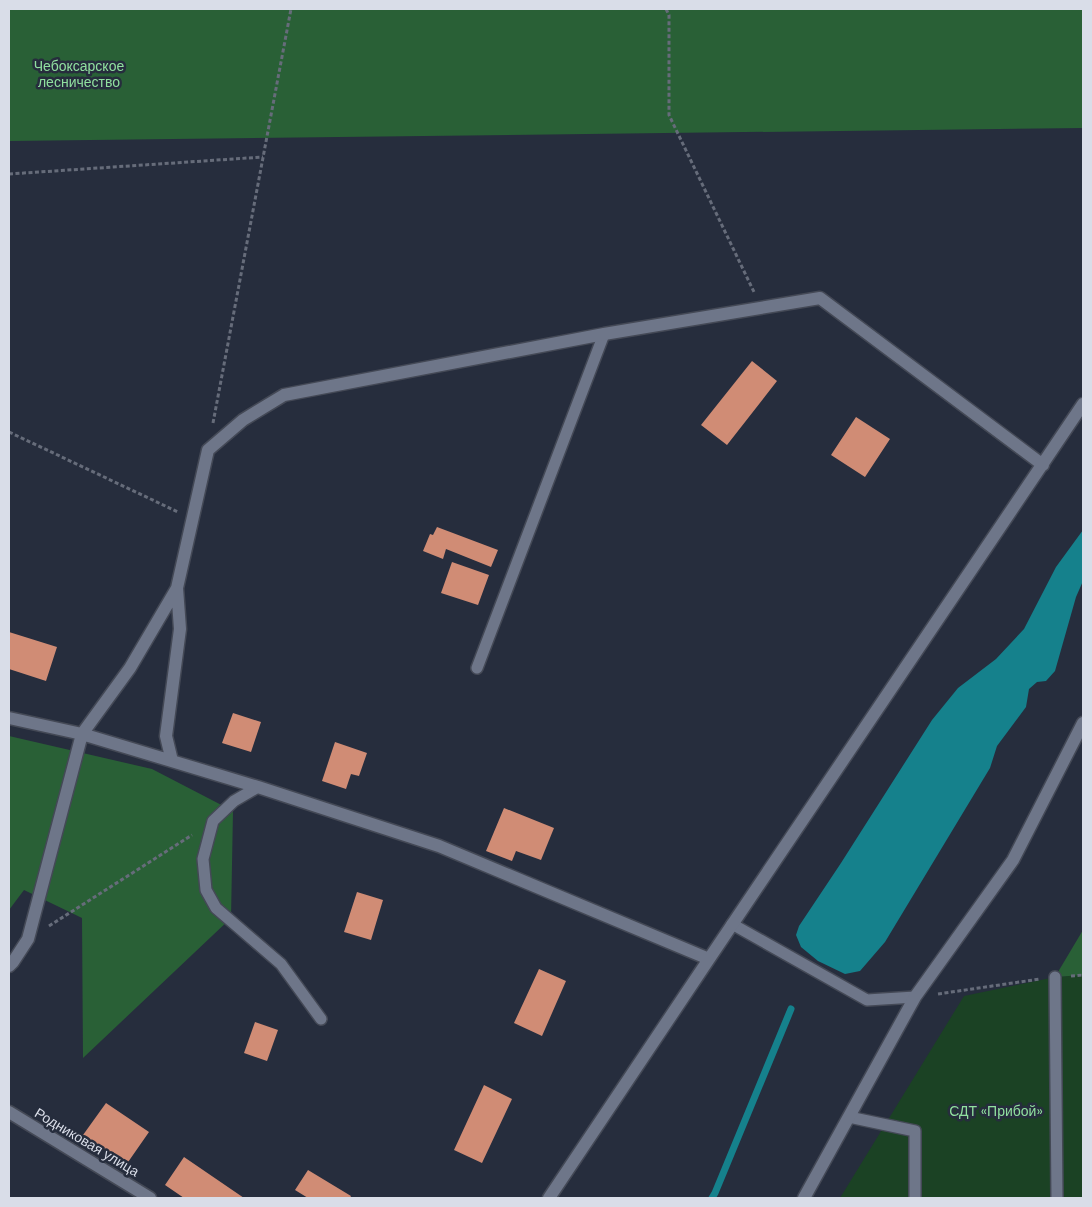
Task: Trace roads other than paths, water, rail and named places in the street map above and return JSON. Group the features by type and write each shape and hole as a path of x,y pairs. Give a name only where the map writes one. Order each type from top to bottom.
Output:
{"street":[{"path":"172,761 166,736 180,629 177,588 208,450 243,420 284,395 604,334 820,298 1043,465"},
{"path":"549,1198 1083,404"},
{"path":"10,967 28,939 82,734 130,668 177,588"},
{"path":"9,718 82,734 258,786 439,846 708,959"},
{"path":"804,1198 915,997 1013,860 1083,723"},
{"name":"Родниковая улица","path":"9,1112 150,1198"}],"lane":[{"path":"477,668 604,334"},
{"path":"258,786 234,802 213,821 203,859 206,890 216,908 281,964 321,1018"},
{"path":"732,924 867,1000 915,997"},
{"path":"1055,977 1058,1198"},
{"path":"848,1117 915,1131 915,1198"}],"water":[{"path":"1083,530 1083,581 1076,597 1055,671 1046,681 1037,682 1029,689 1026,707 997,746 990,768 885,942 860,971 845,974 818,961 801,947 796,935 799,926 932,720 958,688 996,659 1024,629 1056,567"}],"waterway":[{"path":"712,1198 791,1009"}],"park label":[{"name":"Чебоксарское лесничество","path":"79,74"},
{"name":"СДТ «Прибой»","path":"996,1111"}]}
